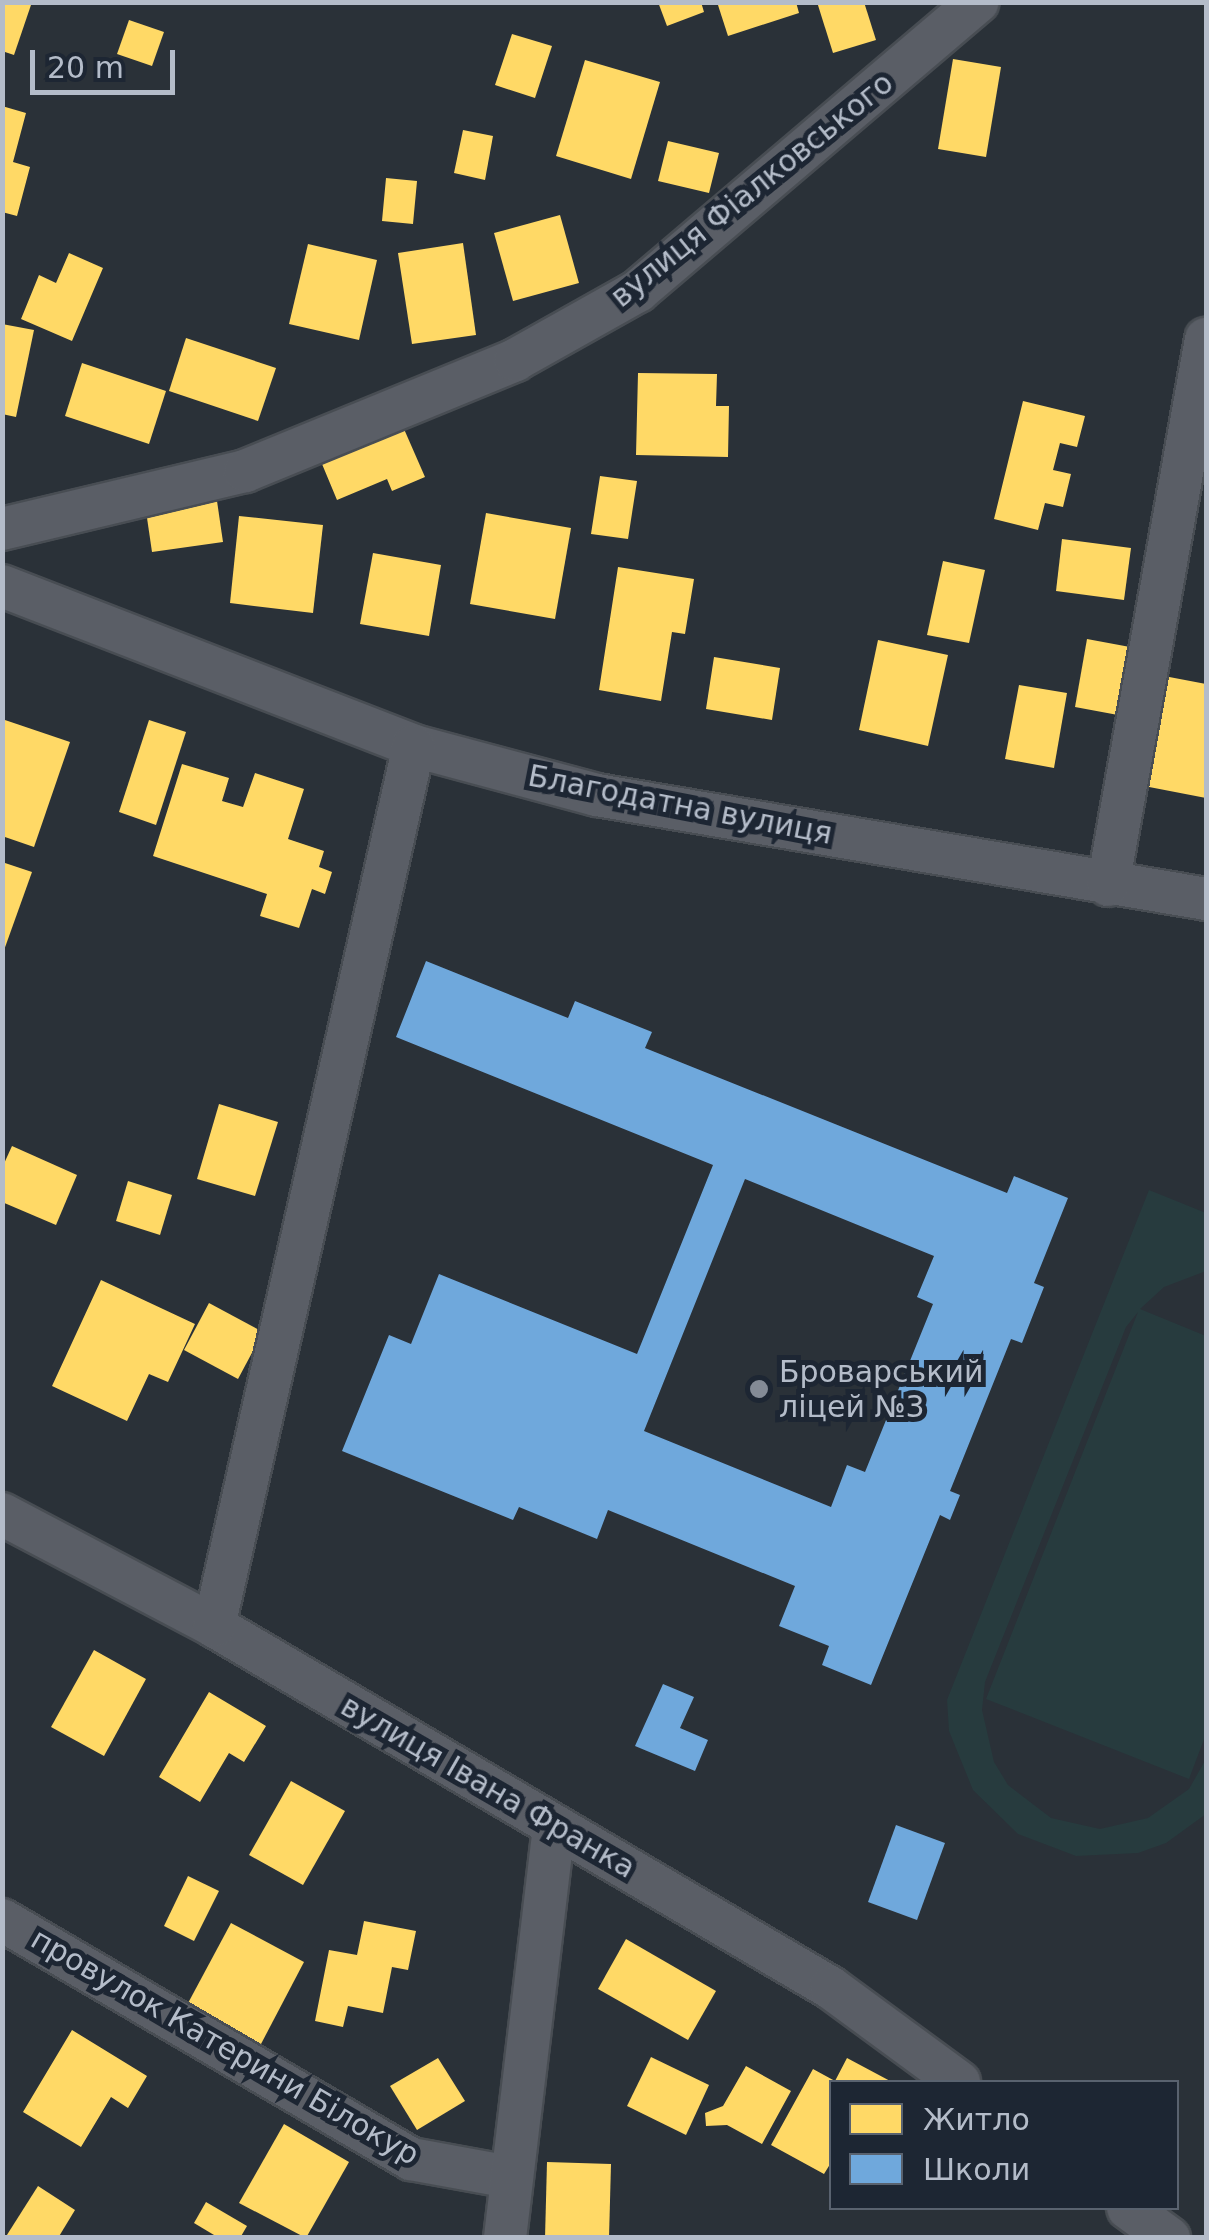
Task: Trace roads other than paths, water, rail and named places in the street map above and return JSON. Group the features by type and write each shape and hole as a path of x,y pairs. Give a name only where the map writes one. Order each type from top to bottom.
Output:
{"street":[{"name":"вулиця Фіалковського","path":"2,529 245,471 516,360 638,291 978,2"},
{"path":"1108,885 1206,339"},
{"name":"Благодатна вулиця","path":"2,586 414,746 597,795 1206,899"},
{"path":"214,1626 414,746"},
{"name":"вулиця Івана Франка","path":"2,1514 214,1626 831,1988 956,2080"},
{"path":"504,2238 554,1828"},
{"name":"провулок Катерини Білокур","path":"2,1920 411,2159 510,2176"},
{"path":"1131,2210 1169,2238"}],"place":[{"name":"Броварський ліцей №3","path":"759,1389"}]}
